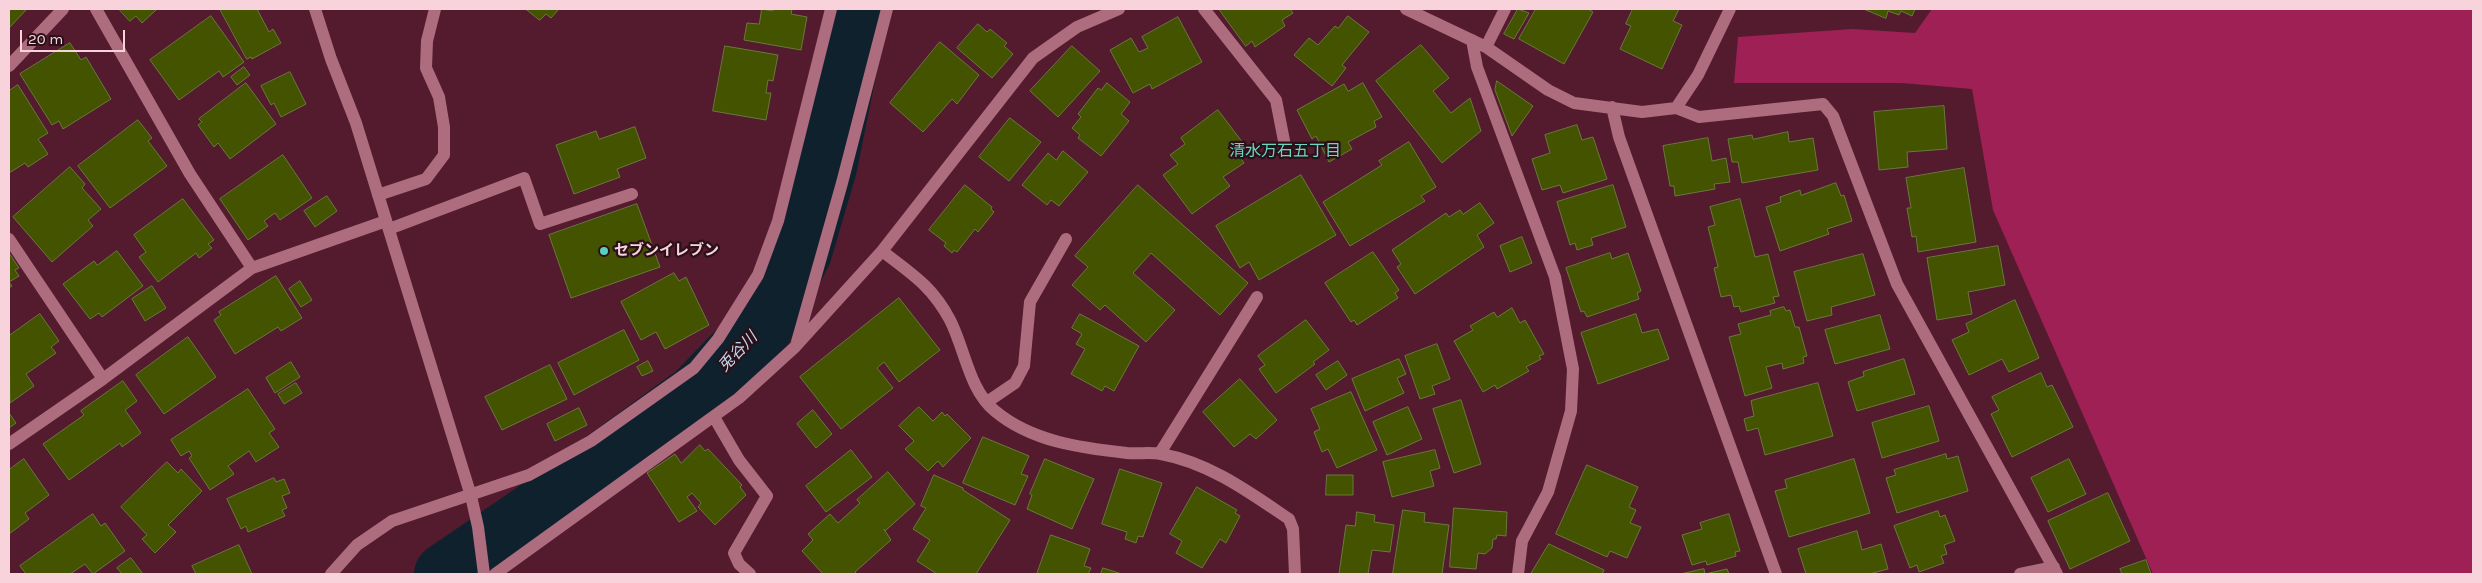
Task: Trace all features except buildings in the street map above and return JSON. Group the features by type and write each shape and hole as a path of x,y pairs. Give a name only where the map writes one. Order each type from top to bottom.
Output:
{"street":[{"path":"9,66 63,9"},
{"path":"96,9 190,174 252,268"},
{"path":"316,9 331,60 356,124 471,496 487,573 739,398 796,347 882,251 1034,58 1077,27 1119,9"},
{"path":"378,195 426,179 444,155 444,127 439,97 426,68 427,41 435,9"},
{"path":"331,574 357,545 392,521 471,496 528,475 591,441 694,368 718,339 758,276 778,221 831,9"},
{"path":"796,347 842,183 887,9"},
{"path":"1204,9 1276,100 1286,151"},
{"path":"1406,9 1486,47 1548,90 1574,104 1642,112 1676,108 1699,116 1823,104 1833,116 1897,284 2056,571 2020,574"},
{"path":"1486,47 1505,9"},
{"path":"1676,108 1698,75 1730,9"},
{"path":"1472,40 1477,67 1555,277 1573,369 1571,411 1548,492 1522,541 1518,574"},
{"path":"1612,107 1619,137 1776,574"},
{"path":"9,444 103,379 252,268 387,225 524,178 540,224 632,194"},
{"path":"9,240 103,379"},
{"path":"987,402 1015,383 1024,366 1030,302 1066,240"},
{"path":"882,251 929,287 950,320 977,387 995,412 1031,433 1060,443 1129,454 1160,453 1188,461 1221,474 1289,519 1293,529 1296,574"},
{"path":"1160,453 1257,297"},
{"path":"714,417 739,460 766,496 734,553 739,564 750,574"}],"shaded area":[{"path":"1932,9 2473,9 2473,574 2153,574 1993,210 1972,89 1902,83 1734,83 1738,37 1852,29 1915,33"}],"waterway":[{"name":"兎谷川","path":"445,574 533,514 696,395 763,326 801,252 826,167 858,9"}],"place":[{"name":"セブンイレブン","path":"604,251"}],"district":[{"name":"清水万石五丁目","path":"1285,151"}]}
